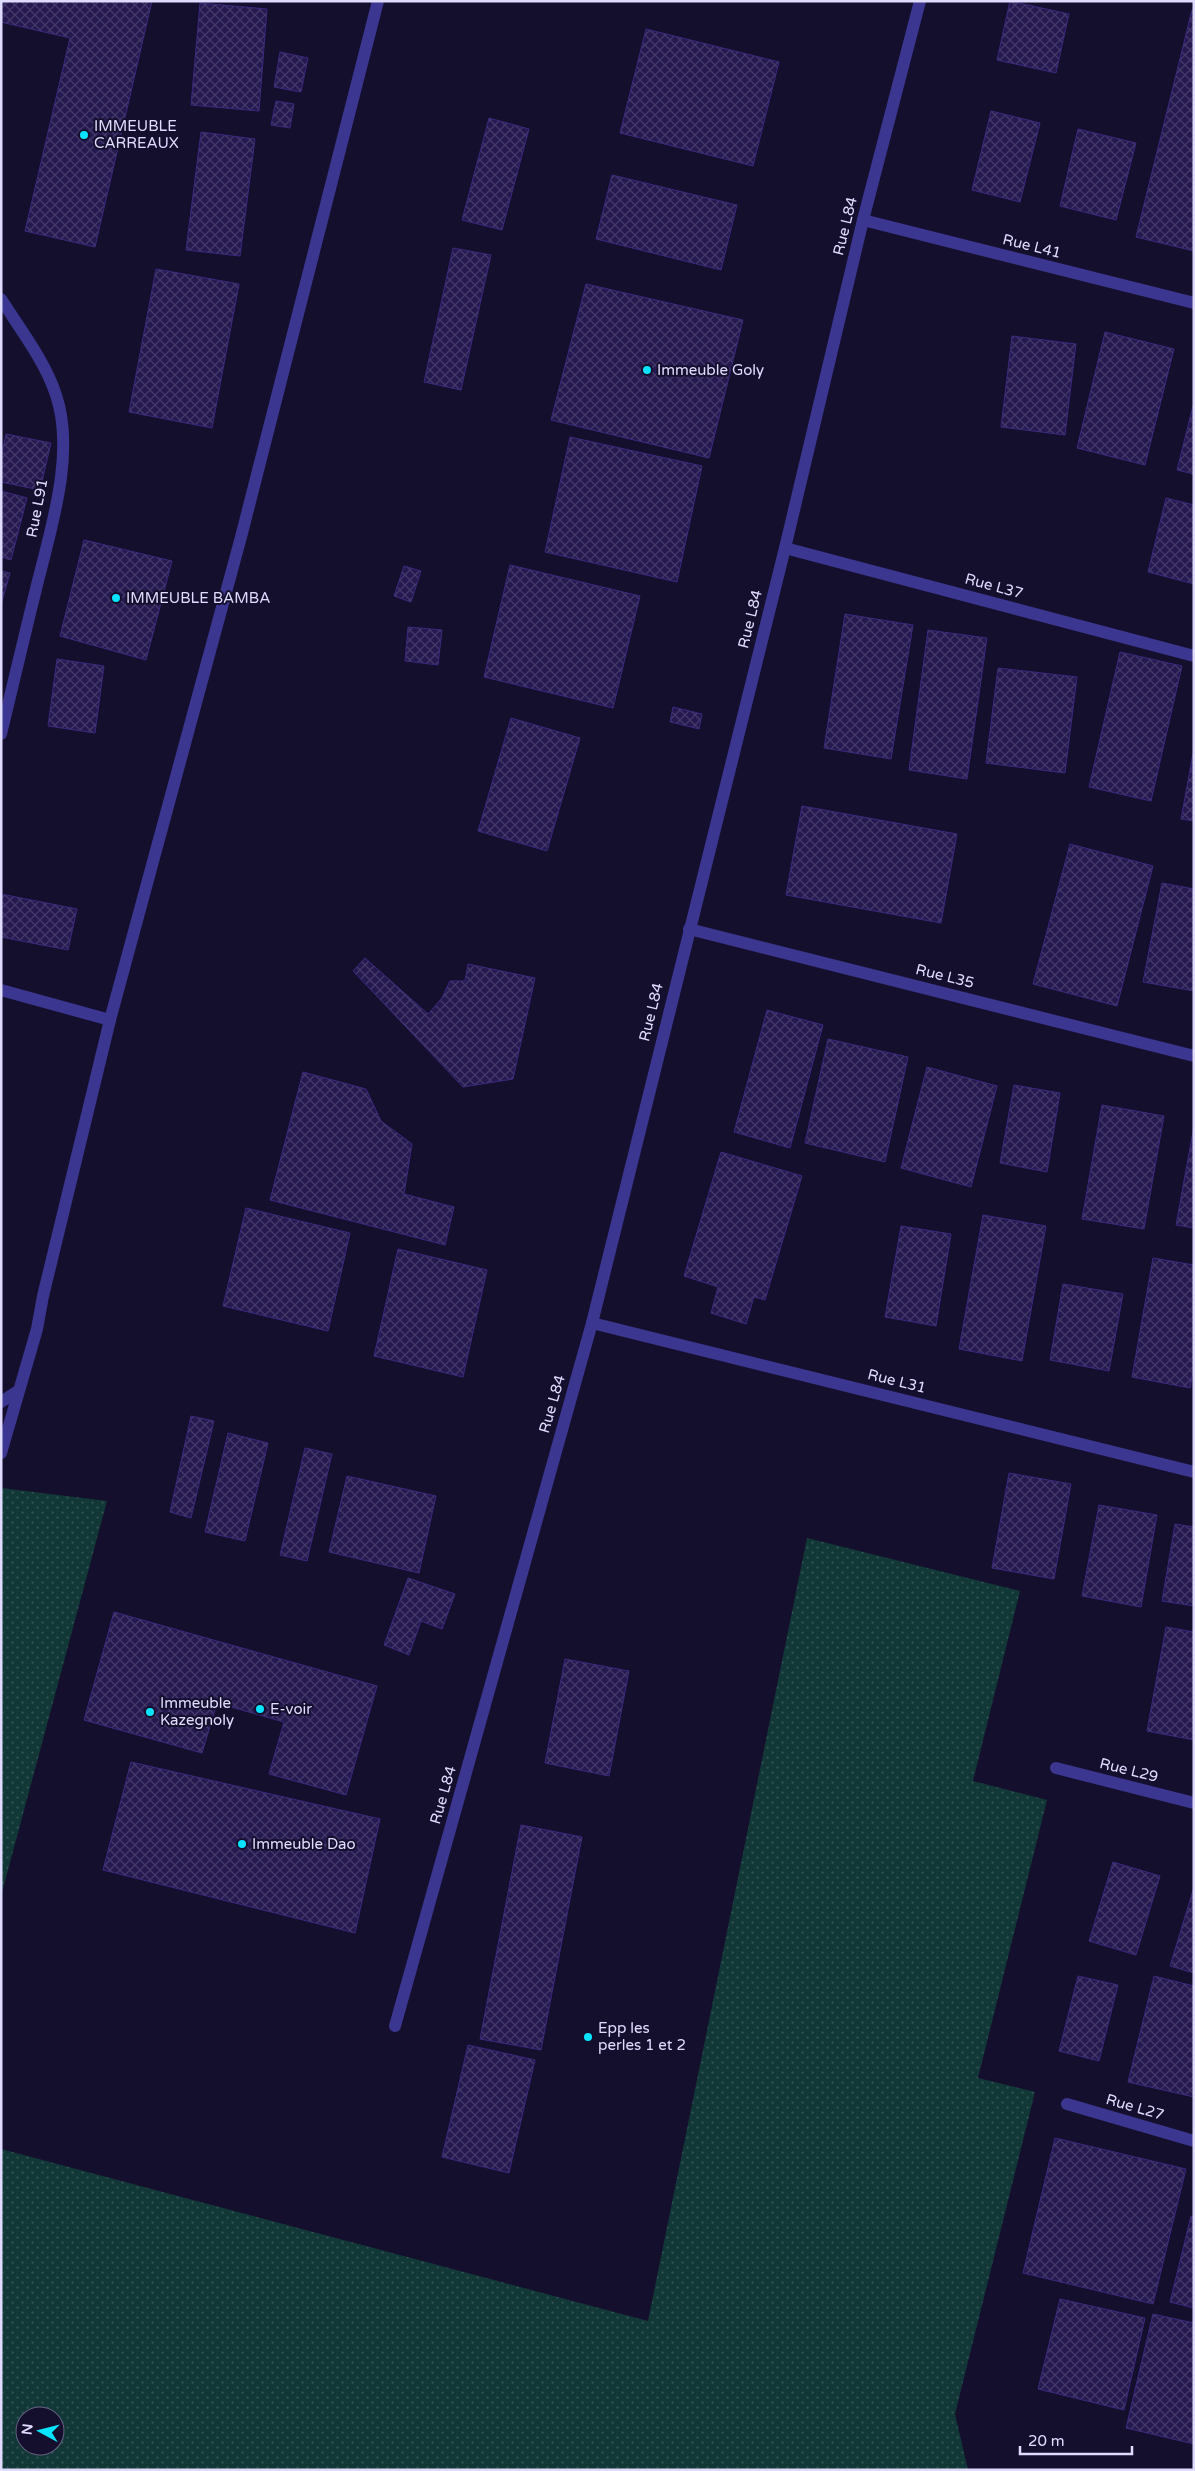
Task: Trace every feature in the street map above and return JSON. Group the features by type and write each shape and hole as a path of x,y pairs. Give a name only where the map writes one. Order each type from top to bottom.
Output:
{"street":[{"path":"1,1453 37,1329 43,1296 110,1020 241,537 378,1"},
{"name":"Rue L84","path":"396,2026 592,1323 785,548 863,220 920,1"},
{"name":"Rue L41","path":"863,220 1194,303"},
{"name":"Rue L91","path":"1,299 41,365 56,394 63,429 62,466 54,514 1,734"},
{"name":"Rue L37","path":"785,548 1194,656"},
{"name":"Rue L35","path":"689,930 1194,1056"},
{"path":"1,990 110,1020"},
{"name":"Rue L31","path":"592,1323 1194,1472"},
{"path":"1,1402 18,1391"},
{"name":"Rue L29","path":"1056,1768 1194,1803"},
{"name":"Rue L27","path":"1067,2104 1194,2141"}],"green space":[{"path":"1,1488 107,1501 1,1896"},
{"path":"807,1538 1020,1591 973,1781 1047,1800 978,2078 1035,2092 955,2414 968,2470 1,2470 1,2149 648,2321"}],"building":[{"name":"IMMEUBLE CARREAUX","path":"1,1 152,1 95,247 25,231 70,38 1,22"},
{"path":"1010,1 1069,14 1056,73 997,60"},
{"path":"200,3 267,9 259,111 191,105"},
{"path":"1192,10 1194,11 1194,251 1136,237"},
{"path":"646,29 779,62 753,166 620,133"},
{"path":"280,52 308,58 301,92 274,87"},
{"path":"276,101 294,104 290,128 271,125"},
{"path":"991,111 1040,123 1020,202 972,190"},
{"path":"489,118 529,129 502,230 462,220"},
{"path":"1078,129 1136,143 1116,220 1060,206"},
{"path":"201,132 255,139 240,256 186,250"},
{"path":"612,175 737,205 721,270 596,239"},
{"path":"453,248 491,255 461,390 424,382"},
{"path":"156,269 239,284 212,428 129,412"},
{"name":"Immeuble Goly","path":"586,284 743,320 709,458 551,420"},
{"path":"1105,332 1174,349 1145,465 1077,448"},
{"path":"1012,336 1076,344 1065,435 1001,427"},
{"path":"1194,402 1194,474 1177,470"},
{"path":"6,434 51,443 40,490 1,482 1,457"},
{"path":"570,437 702,466 677,582 545,552"},
{"path":"1,491 27,498 11,560 1,557"},
{"path":"1166,498 1194,505 1194,584 1148,572"},
{"name":"IMMEUBLE BAMBA","path":"84,540 172,561 146,660 60,636"},
{"path":"510,565 640,596 613,708 484,677"},
{"path":"404,566 421,571 411,602 394,596"},
{"path":"1,571 10,573 1,605"},
{"path":"845,614 913,625 891,759 824,748"},
{"path":"408,627 442,630 438,665 405,661"},
{"path":"928,630 987,638 967,779 909,770"},
{"path":"1120,652 1182,666 1151,801 1089,787"},
{"path":"57,659 104,666 95,733 48,726"},
{"path":"998,668 1077,677 1065,773 986,763"},
{"path":"673,707 702,714 699,729 670,722"},
{"path":"511,718 580,738 547,851 478,831"},
{"path":"1194,748 1194,821 1181,819"},
{"path":"802,806 957,834 941,923 786,895"},
{"path":"1070,844 1153,866 1117,1006 1033,984"},
{"path":"1162,883 1194,889 1194,991 1143,982"},
{"path":"1,894 77,909 68,950 1,937"},
{"path":"365,958 428,1014 442,998 450,981 465,981 468,964 535,978 513,1079 463,1087 353,971"},
{"path":"767,1010 823,1025 790,1148 734,1132"},
{"path":"828,1039 908,1057 885,1162 805,1143"},
{"path":"927,1067 997,1086 971,1187 901,1168"},
{"path":"303,1072 366,1089 381,1121 412,1144 404,1194 454,1207 445,1245 270,1200"},
{"path":"1014,1085 1060,1093 1047,1172 1000,1163"},
{"path":"1102,1105 1164,1116 1144,1229 1082,1219"},
{"path":"1194,1126 1194,1228 1176,1225"},
{"path":"721,1152 802,1176 765,1300 754,1297 746,1324 711,1313 718,1287 684,1276"},
{"path":"246,1208 350,1233 328,1331 223,1306"},
{"path":"983,1215 1046,1226 1022,1361 959,1349"},
{"path":"901,1226 951,1234 936,1326 885,1317"},
{"path":"398,1249 487,1270 463,1377 374,1356"},
{"path":"1153,1258 1194,1265 1194,1365 1190,1388 1132,1377"},
{"path":"1063,1284 1123,1294 1109,1371 1050,1360"},
{"path":"191,1416 214,1421 191,1518 170,1512"},
{"path":"228,1433 268,1443 245,1541 205,1532"},
{"path":"305,1448 332,1454 307,1561 280,1555"},
{"path":"1009,1473 1071,1484 1054,1579 992,1568"},
{"path":"347,1476 436,1496 419,1573 329,1552"},
{"path":"1099,1505 1157,1515 1141,1607 1082,1596"},
{"path":"1175,1524 1194,1527 1194,1606 1162,1601"},
{"path":"408,1578 455,1594 442,1629 421,1621 409,1655 384,1645"},
{"name":"Immeuble Kazegnoly","path":"114,1612 377,1686 346,1795 269,1774 284,1722 217,1703 202,1753 84,1720"},
{"path":"1166,1627 1194,1632 1194,1740 1147,1731"},
{"path":"565,1659 629,1671 609,1776 545,1763"},
{"name":"Immeuble Dao","path":"131,1762 380,1819 355,1933 103,1870"},
{"path":"521,1825 582,1837 541,2050 480,2039"},
{"path":"1113,1862 1160,1876 1136,1955 1089,1941"},
{"path":"1194,1887 1194,1973 1170,1966"},
{"path":"1078,1976 1118,1985 1099,2061 1059,2051"},
{"path":"1154,1976 1194,1986 1194,2097 1128,2082"},
{"path":"468,2045 535,2060 509,2173 442,2157"},
{"path":"1055,2138 1186,2169 1153,2304 1023,2273"},
{"path":"1191,2216 1194,2217 1194,2308 1170,2302"},
{"path":"1060,2299 1145,2318 1124,2410 1038,2389"},
{"path":"1153,2314 1194,2323 1194,2444 1126,2428"}],"place":[{"name":"IMMEUBLE CARREAUX","path":"84,135"},
{"name":"Immeuble Goly","path":"647,370"},
{"name":"IMMEUBLE BAMBA","path":"116,598"},
{"name":"E-voir","path":"260,1709"},
{"name":"Immeuble Kazegnoly","path":"150,1712"},
{"name":"Immeuble Dao","path":"242,1844"},
{"name":"Epp les perles 1 et 2","path":"588,2037"}]}
